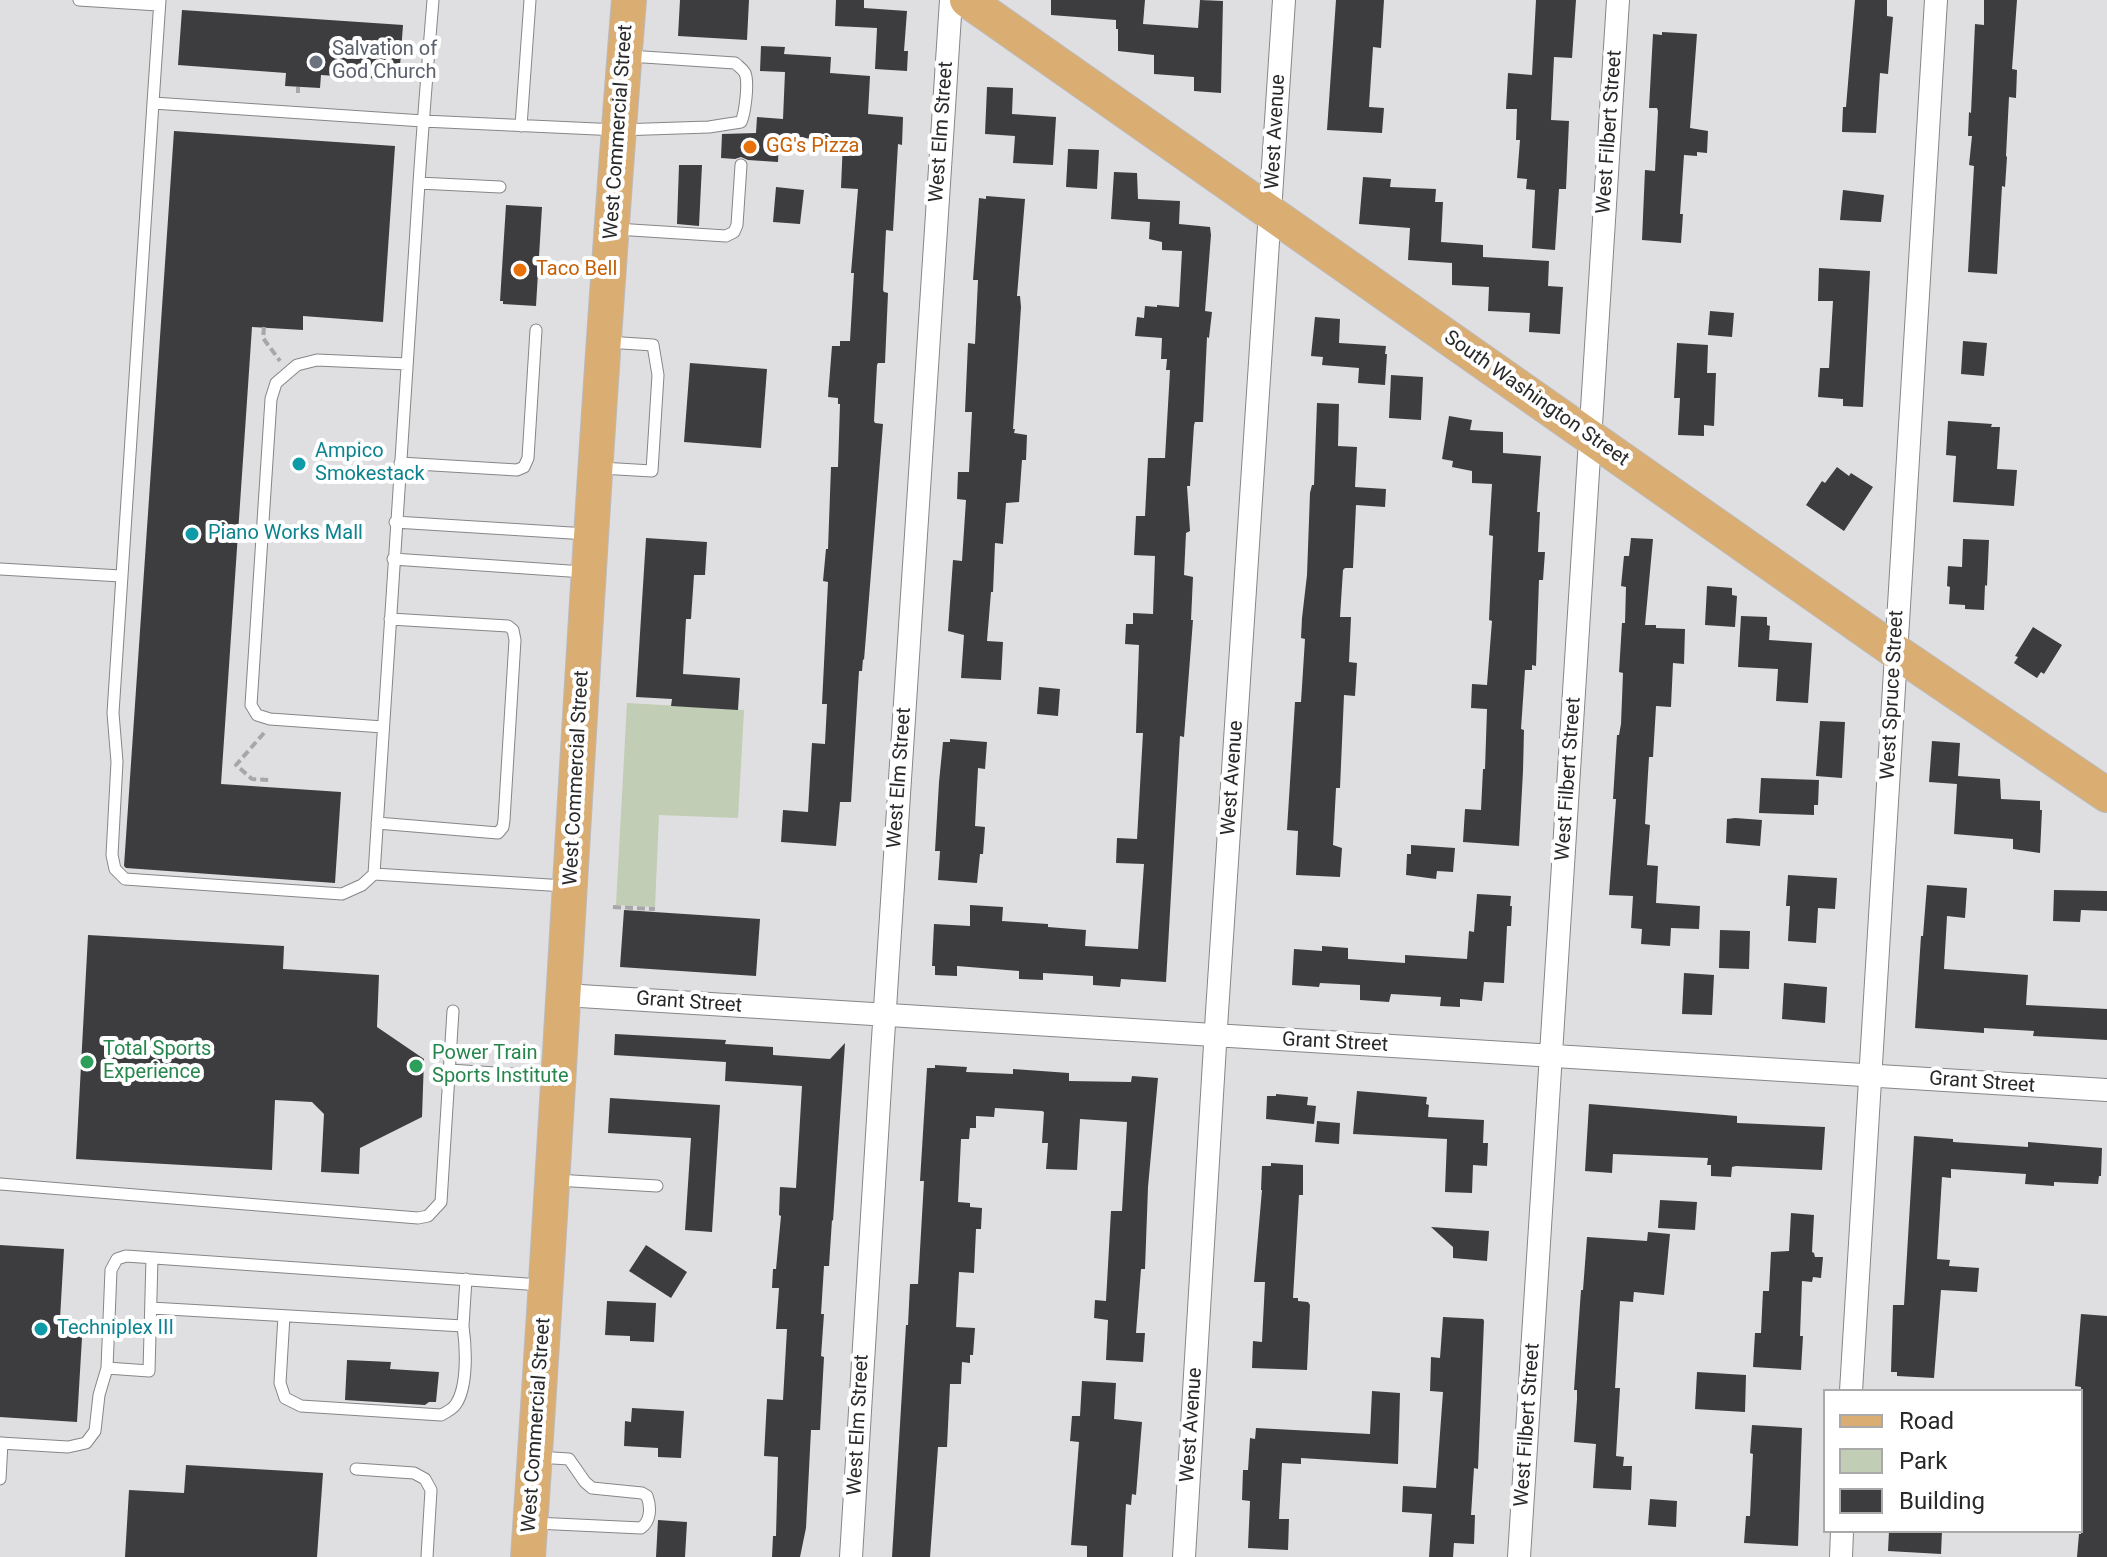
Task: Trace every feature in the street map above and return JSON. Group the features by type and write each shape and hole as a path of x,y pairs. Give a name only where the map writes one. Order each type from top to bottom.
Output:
{"main road":[{"name":"West Commercial Street","path":"528,1557 596,468 629,0"},
{"name":"South Washington Street","path":"967,0 1895,651 2107,795"}],"street":[{"name":"West Elm Street","path":"851,1557 951,0"},
{"name":"West Avenue","path":"1184,1557 1284,0"},
{"name":"West Filbert Street","path":"1519,1557 1618,0"},
{"name":"West Spruce Street","path":"1851,1389 1936,0"},
{"name":"Grant Street","path":"564,995 2107,1090"},
{"path":"1841,1557 1842,1533"}],"lane":[{"path":"79,0 159,2 113,713 117,762 112,855 115,869 125,879 342,894 362,885 374,874 395,522 433,0"},
{"path":"521,126 530,0"},
{"path":"153,103 618,130 741,122 746,77 735,63 625,56"},
{"path":"612,229 726,236 734,232 737,225 741,165"},
{"path":"419,183 500,187"},
{"path":"400,463 517,470 524,467 528,458 536,330"},
{"path":"596,468 652,471 658,375 653,345 605,342"},
{"path":"383,727 276,719 257,715 251,705 271,399 276,383 297,365 317,360 407,364"},
{"path":"395,522 592,534"},
{"path":"393,559 590,572"},
{"path":"0,569 121,576"},
{"path":"377,823 498,833 504,820 508,763 513,630 508,626 390,619"},
{"path":"374,874 571,886"},
{"path":"0,1184 418,1218 428,1216 441,1202 453,1011"},
{"path":"449,1070 557,1077"},
{"path":"552,1179 657,1186"},
{"path":"0,1479 1,1443 68,1447 86,1443 95,1431 99,1395 107,1368 111,1270 117,1259 126,1256 545,1285"},
{"path":"107,1368 149,1371 152,1258"},
{"path":"284,1316 280,1383 285,1398 301,1406 441,1415 455,1407 463,1390 466,1279"},
{"path":"151,1308 463,1326"},
{"path":"531,1523 641,1528 648,1519 649,1503 642,1493 592,1488 569,1459 534,1457"},
{"path":"356,1469 414,1473 425,1479 431,1490 427,1557"}],"path":[{"path":"264,327 263,338 289,372"},
{"path":"270,780 252,779 236,765 276,719"},
{"path":"613,907 655,909"}],"green space":[{"path":"627,703 744,710 738,818 659,815 655,907 616,905"}],"building":[{"path":"680,0 749,0 747,40 678,36"},
{"path":"836,0 864,0 864,8 907,11 904,51 908,51 907,71 875,69 877,28 835,26"},
{"path":"1051,0 1145,0 1143,24 1198,28 1200,0 1223,1 1221,93 1194,91 1194,77 1154,74 1154,55 1118,51 1116,20 1051,15"},
{"path":"1336,0 1384,0 1381,48 1373,47 1369,107 1384,108 1382,133 1327,130"},
{"path":"1536,0 1576,0 1572,58 1554,57 1551,120 1569,121 1566,189 1559,189 1555,250 1532,248 1535,190 1526,189 1527,179 1517,178 1520,140 1516,140 1517,109 1506,109 1508,73 1532,75"},
{"path":"1855,0 1887,0 1887,16 1893,17 1888,74 1880,73 1876,133 1842,132"},
{"path":"1984,0 2017,0 2012,69 2017,70 2016,98 2009,97 1997,274 1968,272 1974,166 1969,165 1972,136 1968,136 1969,112 1975,24 1984,25"},
{"path":"182,10 403,25 399,80 321,75 320,88 285,86 286,73 178,65"},
{"path":"1662,32 1697,34 1690,128 1708,131 1707,153 1684,155 1681,243 1642,240 1645,170 1655,171 1658,111 1657,108 1649,108 1653,34 1662,35"},
{"path":"761,46 785,47 784,54 831,57 830,73 870,76 868,114 903,117 902,145 898,144 893,231 886,230 883,290 888,293 885,363 877,365 874,421 883,424 864,660 862,671 859,671 851,802 840,802 836,846 781,842 783,810 808,812 812,743 825,744 827,704 822,704 828,582 823,581 828,549 831,467 838,467 840,404 838,398 828,397 832,346 840,346 840,341 850,341 854,273 851,273 858,189 841,188 843,140 779,137 778,162 721,158 722,134 756,133 757,117 783,119 785,72 760,71"},
{"path":"987,87 1013,88 1012,114 1056,117 1053,165 1013,163 1015,136 985,134"},
{"name":"Piano Works Mall","path":"174,131 395,146 383,322 303,316 303,330 252,327 221,784 341,792 335,883 124,866"},
{"path":"1068,149 1099,150 1097,189 1066,187"},
{"path":"679,165 702,165 699,226 677,224"},
{"path":"1114,172 1137,173 1138,199 1180,201 1179,224 1210,227 1211,235 1205,311 1212,312 1207,337 1203,422 1195,422 1194,425 1190,486 1187,486 1190,531 1186,533 1184,575 1193,577 1193,620 1184,737 1180,736 1166,982 1121,979 1120,987 1093,985 1093,976 1043,973 1043,980 1019,979 1019,971 957,966 957,976 935,975 935,966 932,966 934,924 970,926 970,905 1003,907 1002,921 1086,930 1085,946 1138,949 1144,864 1116,863 1117,838 1137,839 1143,733 1136,733 1139,645 1125,644 1126,624 1133,624 1133,613 1153,614 1155,556 1134,555 1136,516 1145,516 1148,458 1165,458 1170,370 1166,370 1167,359 1161,359 1162,338 1135,336 1137,317 1144,318 1145,306 1179,307 1182,251 1162,250 1162,242 1149,239 1150,222 1111,219"},
{"path":"1363,177 1391,179 1390,187 1436,189 1435,202 1443,202 1441,242 1483,245 1483,257 1549,261 1548,286 1563,287 1560,334 1529,332 1530,313 1488,311 1489,287 1452,285 1452,263 1408,260 1410,228 1359,224"},
{"path":"776,187 804,190 800,224 773,222"},
{"path":"1843,190 1884,195 1881,222 1840,220"},
{"path":"986,196 1025,199 1017,296 1020,296 1021,307 1013,429 1014,433 1027,435 1026,460 1022,460 1019,502 1006,503 1003,544 995,543 987,641 1003,642 1001,680 961,678 964,635 948,631 953,560 962,561 966,500 957,499 958,472 969,472 972,412 965,412 968,343 975,344 978,280 973,280 979,198 986,199"},
{"name":"Taco Bell","path":"506,205 542,207 536,306 503,304 500,301"},
{"path":"1819,268 1870,271 1863,407 1843,406 1843,399 1818,397 1820,368 1829,368 1833,301 1818,301"},
{"path":"1710,311 1734,313 1732,337 1708,335"},
{"path":"1315,317 1340,319 1339,343 1386,346 1385,385 1358,383 1359,368 1322,365 1323,357 1311,356"},
{"path":"1963,341 1987,343 1984,376 1961,374"},
{"path":"1677,343 1708,345 1707,373 1716,373 1714,426 1704,425 1704,436 1678,435 1680,398 1674,398"},
{"path":"690,363 767,369 761,448 684,442"},
{"path":"1391,375 1423,377 1421,420 1389,418"},
{"path":"1317,403 1339,404 1338,446 1357,447 1355,487 1386,489 1385,507 1356,505 1353,568 1343,570 1340,617 1351,617 1349,662 1357,663 1355,696 1344,695 1340,788 1336,788 1333,845 1342,848 1340,877 1296,875 1298,831 1287,830 1295,702 1301,702 1305,639 1301,638 1302,618 1310,493 1314,485"},
{"path":"1449,416 1472,420 1470,430 1503,432 1503,453 1541,456 1538,552 1545,552 1543,580 1539,580 1536,666 1525,670 1519,846 1463,842 1465,809 1481,810 1485,769 1487,709 1471,708 1472,684 1487,685 1492,621 1489,620 1493,536 1489,535 1492,484 1472,483 1472,471 1452,467 1453,461 1442,459"},
{"path":"1948,421 2000,427 1997,469 2017,470 2014,506 1953,502 1956,456 1946,455"},
{"path":"1837,467 1873,487 1844,531 1806,505 1822,481 1825,483"},
{"path":"646,538 707,542 705,575 694,575 691,619 686,619 683,674 740,678 738,710 671,706 672,699 636,697"},
{"path":"1631,538 1653,539 1645,625 1685,629 1684,664 1673,663 1671,707 1656,706 1645,824 1650,825 1647,865 1658,866 1656,903 1700,906 1699,929 1671,928 1670,946 1641,944 1642,929 1631,928 1633,896 1609,895 1617,735 1621,724 1623,673 1619,672 1622,623 1625,623 1626,587 1621,586 1624,556 1629,556"},
{"path":"1963,539 1989,540 1984,610 1949,604 1948,566 1962,567"},
{"path":"1707,586 1732,588 1732,595 1737,596 1735,627 1705,625"},
{"path":"1741,616 1767,617 1769,640 1812,643 1808,703 1776,701 1778,669 1738,667"},
{"path":"2033,627 2062,645 2044,674 2041,672 2037,678 2014,663"},
{"path":"1039,687 1060,689 1058,716 1037,714"},
{"path":"1820,721 1845,722 1842,778 1816,776"},
{"path":"950,739 987,742 985,769 978,768 975,826 985,827 977,883 938,880 940,851 935,851 939,782 943,742 950,742"},
{"path":"1932,741 1960,743 1958,776 2000,779 2001,799 2040,801 2040,853 2013,849 2013,839 1954,834 1957,784 1929,782"},
{"path":"1761,778 1819,780 1818,805 1814,805 1814,815 1759,813"},
{"path":"1727,819 1762,820 1760,846 1726,843"},
{"path":"1411,845 1455,848 1453,872 1437,871 1436,879 1406,875 1407,854 1411,854"},
{"path":"1788,875 1837,878 1835,909 1818,908 1816,943 1788,941"},
{"path":"1927,885 1967,888 1965,918 1947,916 1944,969 2028,975 2026,1005 2107,1009 2107,1040 2033,1036 2034,1031 1984,1028 1984,1033 1915,1028"},
{"path":"2054,890 2107,891 2107,911 2081,910 2080,922 2053,921"},
{"path":"1477,894 1511,896 1512,906 1511,926 1507,926 1504,983 1484,982 1482,1001 1460,999 1460,1007 1440,1006 1441,997 1391,994 1389,1002 1360,1000 1360,985 1292,985 1294,949 1322,951 1322,946 1348,948 1348,959 1405,963 1405,955 1467,959 1469,931 1474,932"},
{"path":"624,910 760,919 756,976 620,967"},
{"path":"1720,930 1750,931 1749,969 1719,968"},
{"path":"88,935 284,946 283,969 379,975 377,1027 424,1059 422,1117 360,1148 359,1174 321,1172 324,1114 312,1102 275,1100 272,1170 76,1159"},
{"path":"1684,973 1714,975 1712,1015 1682,1014"},
{"path":"1784,983 1827,987 1825,1023 1782,1019"},
{"path":"615,1034 726,1040 725,1044 773,1047 773,1055 830,1059 845,1043 829,1266 824,1266 820,1430 811,1430 806,1528 800,1557 772,1557 773,1536 776,1536 778,1457 764,1456 767,1399 783,1400 787,1329 776,1329 779,1288 772,1288 773,1269 776,1269 781,1216 780,1187 796,1188 802,1086 725,1081 726,1062 614,1055"},
{"path":"935,1065 967,1067 966,1072 1013,1074 1013,1069 1069,1073 1069,1081 1131,1082 1132,1076 1158,1078 1148,1187 1145,1269 1141,1269 1136,1333 1145,1333 1143,1362 1106,1360 1108,1320 1094,1318 1095,1300 1106,1301 1111,1211 1122,1211 1127,1122 1080,1119 1077,1170 1046,1169 1048,1143 1042,1143 1044,1112 995,1108 994,1117 976,1116 976,1128 970,1128 969,1139 961,1139 958,1202 982,1208 981,1229 976,1229 974,1273 959,1272 956,1327 975,1328 973,1355 970,1355 970,1363 962,1362 961,1384 950,1384 947,1447 938,1447 930,1557 892,1557 906,1325 910,1284 918,1284 927,1068 935,1068"},
{"path":"1357,1091 1427,1097 1428,1117 1484,1120 1483,1143 1488,1143 1487,1166 1473,1165 1472,1193 1445,1192 1447,1139 1353,1134"},
{"path":"1267,1096 1308,1097 1307,1105 1316,1106 1314,1124 1266,1119"},
{"path":"610,1098 720,1105 712,1232 685,1230 691,1138 608,1133"},
{"path":"1589,1104 1737,1116 1737,1123 1825,1127 1822,1170 1736,1166 1732,1167 1731,1177 1711,1176 1708,1158 1613,1154 1612,1173 1585,1171"},
{"path":"1317,1121 1340,1123 1339,1144 1315,1142"},
{"path":"1914,1136 2028,1147 2028,1142 2102,1148 2098,1184 2025,1184 2026,1174 1951,1169 1951,1178 1942,1177 1937,1259 1950,1260 1949,1266 1979,1268 1977,1292 1941,1290 1934,1378 1897,1376 1897,1372 1891,1372 1893,1305 1904,1305"},
{"path":"1271,1163 1303,1165 1293,1298 1310,1305 1307,1370 1252,1368 1253,1341 1262,1342 1265,1282 1254,1282 1262,1166 1271,1166"},
{"path":"1660,1200 1697,1202 1695,1230 1658,1228"},
{"path":"1791,1213 1814,1215 1812,1252 1815,1257 1823,1257 1821,1278 1813,1277 1812,1282 1802,1281 1801,1370 1753,1367 1755,1333 1761,1333 1763,1291 1769,1291 1771,1252 1789,1251"},
{"path":"1431,1227 1489,1231 1487,1261 1453,1258 1453,1247"},
{"path":"1648,1232 1670,1234 1664,1295 1634,1292 1633,1302 1620,1301 1615,1388 1620,1388 1616,1456 1624,1457 1623,1466 1632,1466 1631,1490 1593,1488 1596,1444 1574,1442 1577,1390 1574,1390 1587,1237 1647,1241"},
{"name":"Techniplex III","path":"0,1245 64,1249 60,1319 83,1321 77,1422 0,1417"},
{"path":"646,1245 687,1272 671,1298 629,1271"},
{"path":"607,1301 656,1303 654,1342 630,1341 630,1336 605,1335"},
{"path":"2081,1314 2107,1316 2107,1557 2077,1557 2079,1534 2083,1533 2083,1389 2075,1386"},
{"path":"1443,1317 1484,1321 1478,1469 1474,1468 1471,1515 1475,1515 1474,1544 1454,1543 1453,1557 1429,1557 1432,1514 1402,1512 1403,1486 1436,1488 1443,1392 1430,1391 1431,1357 1440,1358"},
{"path":"347,1360 391,1362 390,1369 439,1372 436,1402 425,1405 345,1400"},
{"path":"1697,1372 1746,1375 1745,1412 1695,1409"},
{"path":"1082,1381 1116,1383 1114,1419 1142,1422 1136,1495 1132,1494 1131,1505 1126,1504 1123,1557 1087,1557 1087,1546 1071,1545 1079,1442 1070,1441 1072,1416 1080,1416"},
{"path":"1372,1391 1400,1393 1398,1464 1301,1458 1301,1464 1282,1463 1279,1519 1289,1519 1288,1550 1248,1548 1250,1501 1242,1500 1243,1470 1248,1470 1250,1438 1255,1439 1256,1428 1370,1434"},
{"path":"632,1408 684,1411 681,1458 658,1457 658,1448 624,1446 625,1421 631,1422"},
{"path":"1752,1425 1802,1428 1798,1546 1744,1543 1746,1516 1750,1516"},
{"path":"186,1465 323,1473 317,1557 125,1557 129,1490 184,1493"},
{"path":"1650,1499 1677,1501 1676,1527 1648,1525"},
{"path":"658,1520 687,1522 685,1557 656,1557"},
{"path":"1889,1533 1942,1533 1941,1554 1888,1551"}],"place":[{"name":"Salvation of God Church","path":"316,62"},
{"name":"GG's Pizza","path":"750,147"},
{"name":"Taco Bell","path":"520,270"},
{"name":"Ampico Smokestack","path":"299,464"},
{"name":"Piano Works Mall","path":"192,534"},
{"name":"Total Sports Experience","path":"87,1062"},
{"name":"Power Train Sports Institute","path":"416,1066"},
{"name":"Techniplex III","path":"41,1329"}]}
